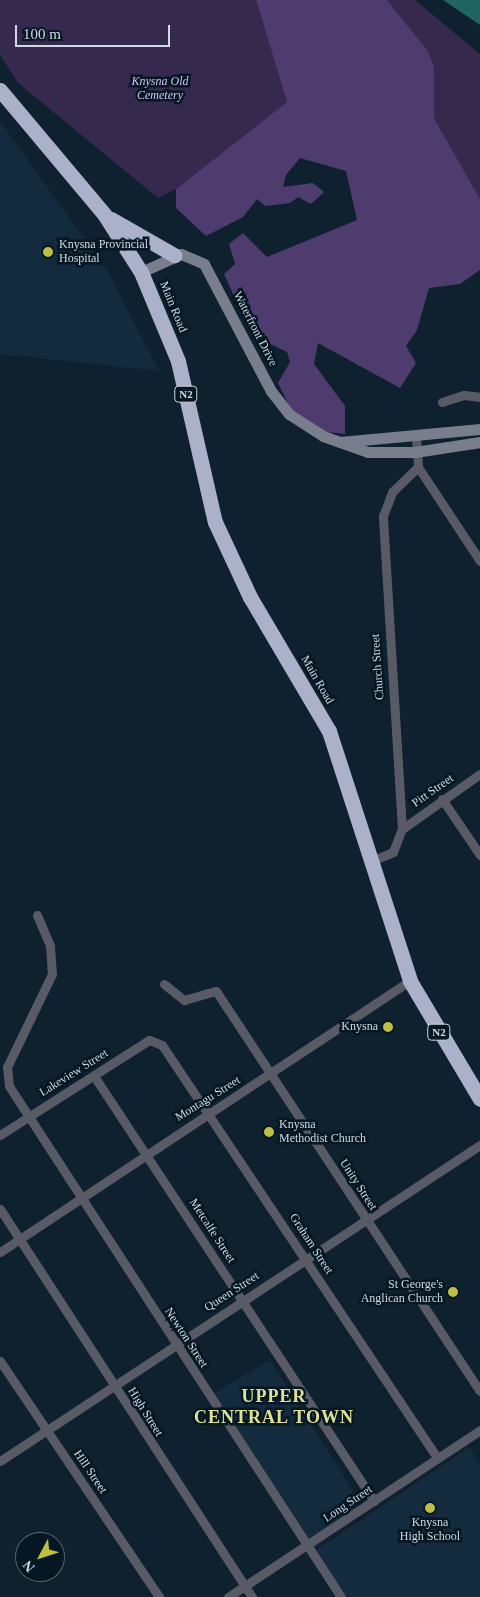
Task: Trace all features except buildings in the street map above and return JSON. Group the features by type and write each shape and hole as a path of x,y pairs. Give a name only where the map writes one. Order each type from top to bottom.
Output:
{"highway":[{"name":"N2","path":"0,90 104,214 141,272"},
{"path":"104,214 143,241 174,255"},
{"name":"Main Road","path":"141,272 178,361 215,522 250,597 329,731 410,981 480,1099"}],"street":[{"path":"141,272 174,255"},
{"name":"Waterfront Drive","path":"174,255 196,258 204,264 271,391 289,414 340,442 368,452 415,452 480,442"},
{"path":"442,402 464,395 480,398"},
{"path":"340,442 416,437 480,429"},
{"path":"416,437 415,452 418,467 480,560"},
{"name":"Church Street","path":"371,861 392,852 402,829 383,516 392,492 418,467"},
{"name":"Pitt Street","path":"402,829 480,774"},
{"path":"442,799 480,855"},
{"name":"Newton Street","path":"37,915 50,946 52,974 7,1067 9,1086 82,1195 175,1345 341,1597"},
{"name":"Montagu Street","path":"20,1238 82,1195 272,1074 410,981"},
{"name":"Unity Street","path":"164,984 184,1000 216,991 272,1074 366,1221 480,1391"},
{"name":"Lakeview Street","path":"0,1135 149,1040 162,1045"},
{"name":"Graham Street","path":"162,1045 210,1112 437,1458"},
{"name":"Metcalfe Street","path":"94,1076 374,1501"},
{"name":"Queen Street","path":"0,1461 480,1145"},
{"path":"0,1209 20,1238 0,1252"},
{"name":"High Street","path":"20,1238 113,1385 252,1597"},
{"name":"Hill Street","path":"0,1360 159,1597"},
{"name":"Long Street","path":"228,1597 308,1546 437,1458 478,1435"}],"shaded area":[{"path":"256,0 387,0 427,50 434,66 434,118 480,199 480,270 460,284 429,288 417,330 406,346 416,363 400,388 318,343 314,364 345,406 345,434 326,432 292,412 278,383 290,362 287,352 252,335 224,274 235,264 229,244 243,233 267,257 357,220 346,171 300,158 286,175 283,187 313,183 324,192 311,204 298,197 290,203 265,206 257,199 243,217 206,236 176,208 176,189 287,102"},
{"path":"443,0 480,0 480,25"},
{"name":"Knysna Provincial Hospital","path":"0,121 110,275 159,371 0,354"},
{"path":"270,1360 361,1503 308,1540 213,1394"},
{"name":"Knysna High School","path":"470,1447 480,1465 480,1597 345,1597 315,1551"}],"green space":[{"name":"Knysna Old Cemetery","path":"0,0 256,0 287,102 176,189 158,198 18,83 0,55"},
{"path":"387,0 415,0 480,54 480,199 434,118 434,66 427,50"}],"place":[{"name":"Knysna Provincial Hospital","path":"48,252"},
{"name":"Knysna","path":"388,1027"},
{"name":"Knysna Methodist Church","path":"269,1132"},
{"name":"St George's Anglican Church","path":"453,1292"},
{"name":"Knysna High School","path":"430,1508"}],"district":[{"name":"UPPER CENTRAL TOWN","path":"274,1407"}]}
